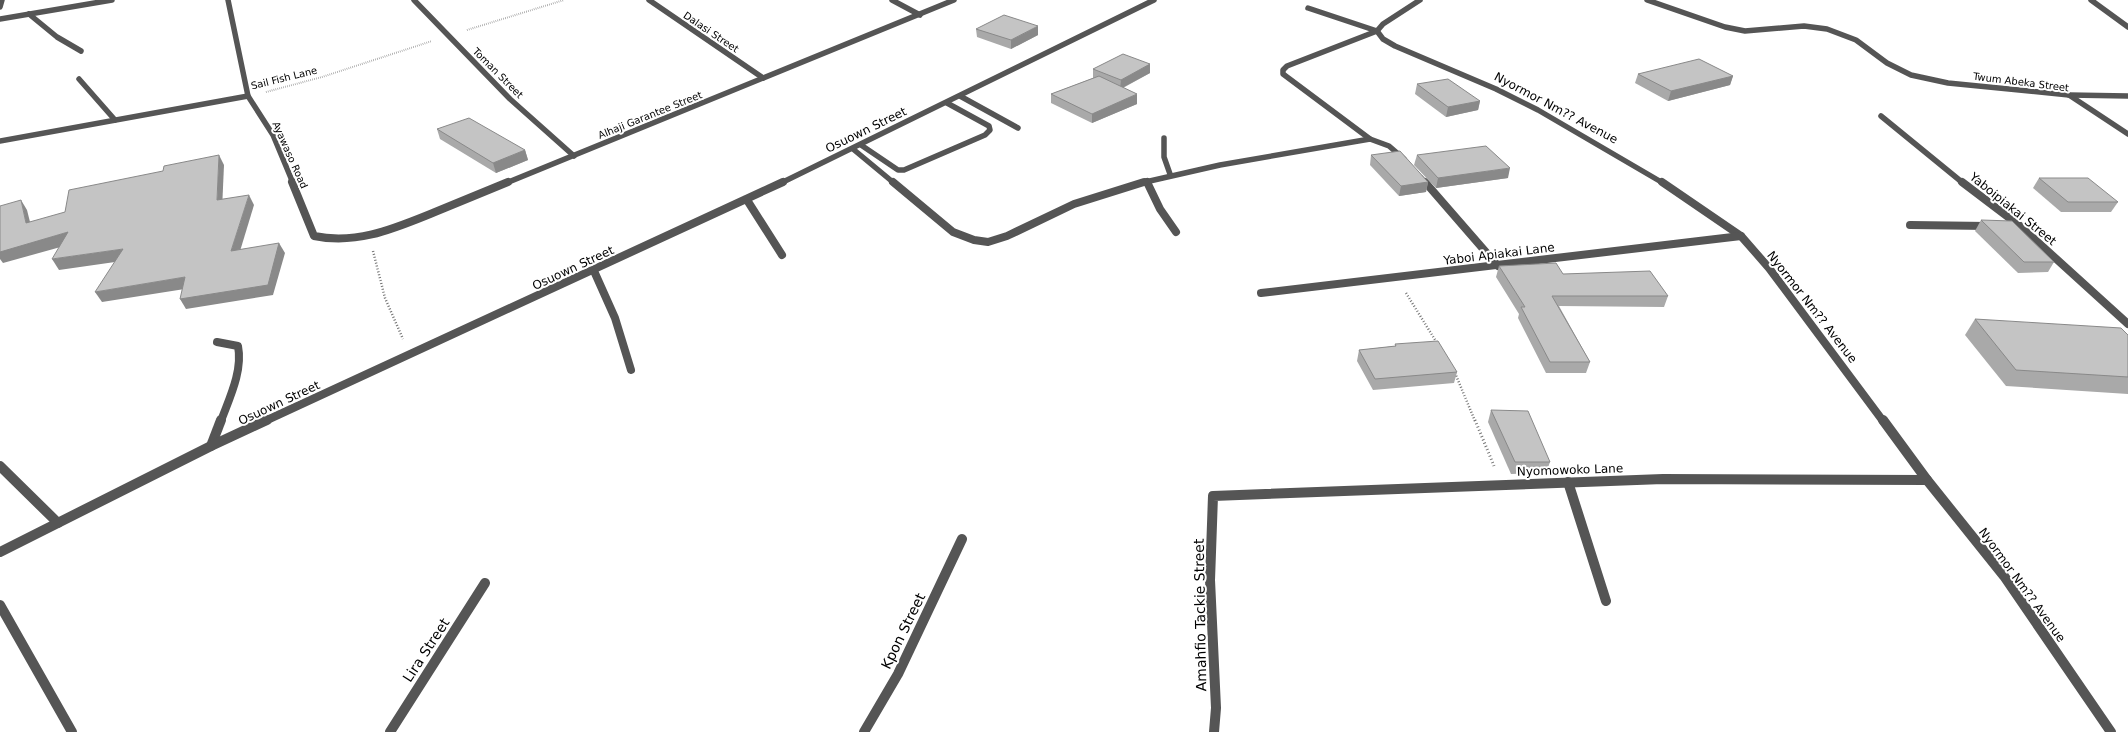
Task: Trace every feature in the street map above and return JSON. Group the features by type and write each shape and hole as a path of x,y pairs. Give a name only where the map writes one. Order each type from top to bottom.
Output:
{"street":[{"path":"0,7 2,0"},
{"path":"0,19 112,0"},
{"name":"Ayawaso Road","path":"228,0 248,96 273,135 314,236 330,240 351,240"},
{"name":"Toman Street","path":"414,0 510,99 574,156"},
{"name":"Dalasi Street","path":"650,0 763,78"},
{"path":"892,0 920,15"},
{"name":"Alhaji Garantee Street","path":"351,240 370,237 574,156 954,0"},
{"path":"1370,139 1283,74 1283,70 1287,66 1377,31 1384,24 1420,0"},
{"name":"Twum Abeka Street","path":"1647,0 1725,27 1745,31 1804,26 1826,29 1856,40 1887,63 1911,75 1948,82 2069,95 2128,134"},
{"path":"2091,0 2128,27"},
{"name":"Osuown Street","path":"0,552 211,446 747,200 947,103 1150,1"},
{"path":"1308,8 1377,31"},
{"path":"29,14 57,37 81,51"},
{"name":"Nyormor Nm?? Avenue","path":"1377,31 1383,39 1395,46 1496,89 1588,137 1650,174 1741,236 1803,311 1927,480 2004,576 2111,732"},
{"path":"79,79 115,120"},
{"path":"2069,95 2128,96"},
{"name":"Sail Fish Lane","path":"0,141 248,96"},
{"path":"960,96 1018,128"},
{"path":"861,145 898,170 904,170 985,135 990,130 989,126 947,103"},
{"name":"Yaboipiakai Street","path":"1881,116 1936,163 2020,226 2128,324"},
{"path":"1164,138 1164,157 1170,174"},
{"path":"853,149 953,232 972,240 989,242 1002,238 1073,204 1170,174 1370,139 1382,141 1391,145 1407,162"},
{"path":"1417,174 1498,266"},
{"path":"1146,181 1160,209 1176,232"},
{"path":"747,200 782,255"},
{"path":"1910,225 1997,226"},
{"path":"2005,226 2020,226"},
{"name":"Yaboi Apiakai Lane","path":"1261,293 1741,236"},
{"path":"594,271 614,318 631,370"},
{"path":"211,446 238,370 241,351 238,346 217,342"},
{"path":"0,466 58,523"},
{"name":"Nyomowoko Lane","path":"1213,496 1568,482 1765,478 1927,480"},
{"path":"1568,482 1606,601"},
{"name":"Amahfio Tackie Street","path":"1213,496 1210,580 1216,708 1214,732"},
{"name":"Kpon Street","path":"864,732 898,674 962,539"},
{"name":"Lira Street","path":"390,732 485,583"},
{"path":"0,605 72,732"}],"path":[{"name":"Sail Fish Lane","path":"248,96 322,77 564,0"},
{"path":"370,237 385,298 410,354"},
{"path":"1396,277 1440,347"},
{"path":"1452,366 1501,484"}],"building":[{"path":"1004,15 1038,26 1011,40 976,29"},
{"path":"1123,54 1150,64 1121,80 1093,69"},
{"path":"1699,59 1733,76 1671,91 1638,74"},
{"path":"1099,76 1137,94 1092,114 1051,94"},
{"path":"1448,79 1480,101 1448,107 1417,84"},
{"path":"469,118 525,150 493,163 437,129"},
{"path":"1486,146 1510,168 1438,178 1417,155"},
{"path":"1400,151 1428,182 1401,186 1371,155"},
{"path":"219,155 217,200 249,195 231,251 279,243 268,285 180,299 185,277 95,292 123,249 52,259 68,232 0,252 0,206 21,200 26,223 65,212 69,190 163,171 164,166"},
{"path":"2039,178 2088,178 2118,202 2068,202"},
{"path":"1981,220 2012,221 2054,262 2024,262"},
{"path":"1556,263 1563,274 1650,271 1668,296 1552,296 1590,362 1550,362 1521,307 1525,307 1499,266"},
{"path":"1975,319 2121,328 2128,335 2128,377 2016,370"},
{"path":"1438,341 1457,372 1375,379 1359,350 1396,346 1395,344"},
{"path":"1491,410 1528,411 1550,462 1515,462"}]}
